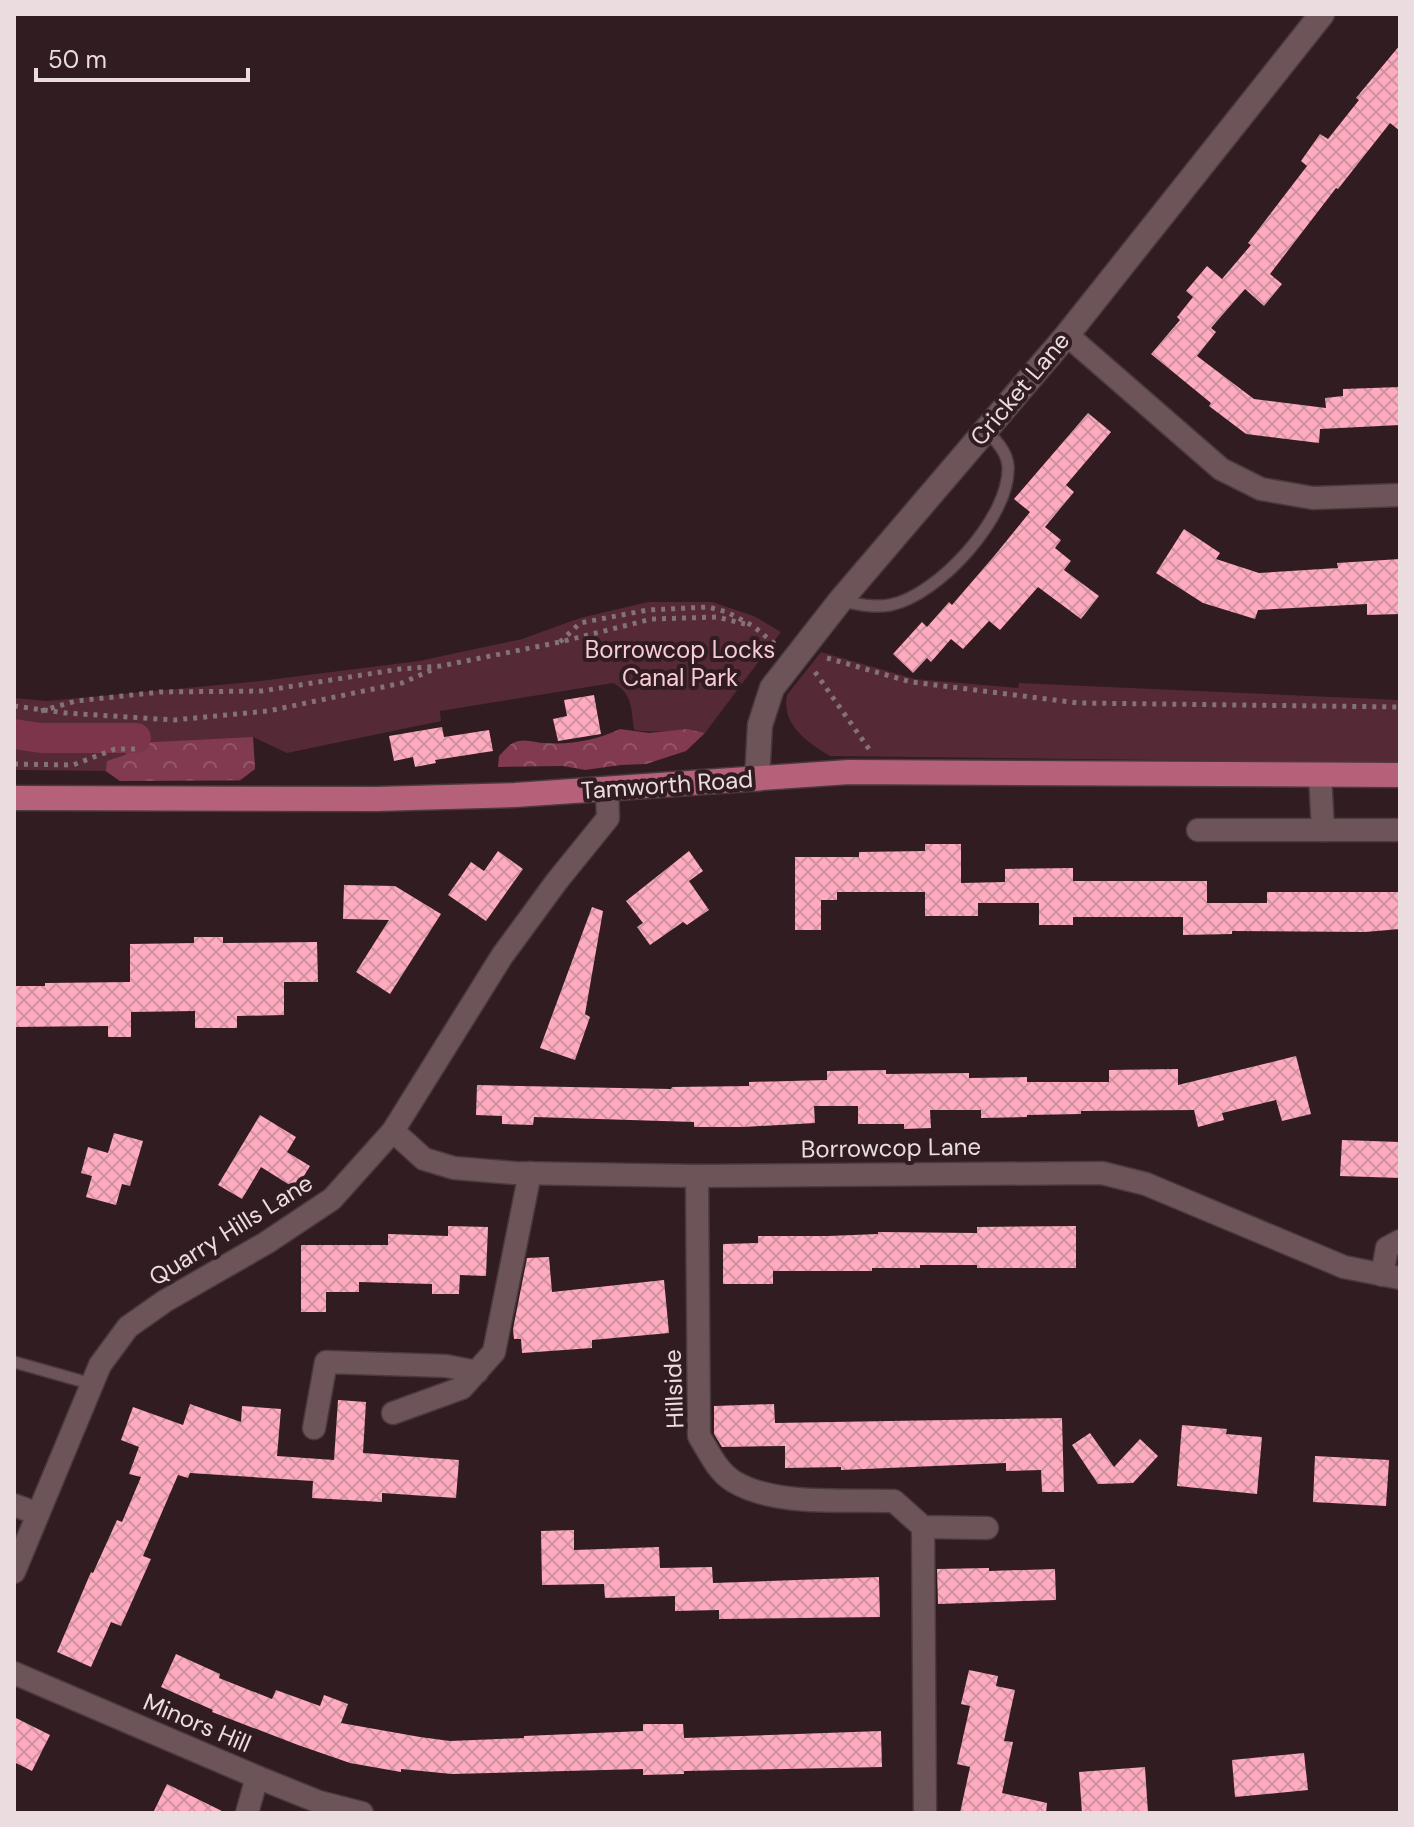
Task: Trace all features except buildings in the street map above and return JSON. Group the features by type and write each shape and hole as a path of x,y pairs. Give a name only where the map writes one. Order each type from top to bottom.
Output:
{"main road":[{"name":"Tamworth Road","path":"14,798 376,799 515,795 885,772 1400,775"}],"street":[{"name":"Cricket Lane","path":"757,779 760,725 772,688 840,601 1067,335 1322,14"},
{"path":"1067,335 1221,469 1261,489 1313,498 1400,495"},
{"path":"1320,775 1323,830"},
{"name":"Quarry Hills Lane","path":"14,1572 100,1365 128,1327 332,1199 393,1131 502,956 608,818 607,789"},
{"path":"1198,830 1400,830"},
{"name":"Borrowcop Lane","path":"393,1131 424,1159 439,1164 454,1168 530,1173 697,1176 1102,1173 1146,1184 1344,1267 1391,1277 1387,1248 1400,1241"},
{"path":"393,1413 462,1388 494,1352 530,1173"},
{"name":"Hillside","path":"697,1176 699,1436 718,1468 733,1481 774,1497 894,1501 923,1527"},
{"path":"314,1428 326,1362 446,1366 477,1372"},
{"path":"14,1505 38,1514"},
{"path":"925,1813 923,1527 987,1528"},
{"name":"Minors Hill","path":"14,1673 319,1802 362,1813"},
{"path":"247,1813 257,1777"}],"lane":[{"path":"840,601 865,606 891,605 933,586 965,556 987,525 1007,482 1008,462 998,442 985,430"},
{"path":"14,1362 92,1384"}],"path":[{"path":"41,711 90,700 160,692 262,691 400,669 441,666 560,642 652,619 717,617 753,626 727,612 708,607 648,610 580,623 560,642"},
{"path":"801,651 911,682 1079,703 1400,707"},
{"path":"801,651 885,772"},
{"path":"14,706 41,711 174,720 268,711 402,683 441,666"},
{"path":"14,764 73,765 115,749 136,749"}],"green space":[{"name":"Borrowcop Locks Canal Park","path":"648,602 712,602 754,616 781,632 705,733 634,730 628,697 613,683 440,711 441,721 287,753 253,737 255,769 240,781 120,781 105,771 14,770 14,698 47,701 260,681 419,661 522,639 580,618"},
{"path":"821,652 915,679 1018,688 1019,683 1400,700 1400,763 830,756 798,732 786,706 787,695"},
{"path":"620,729 649,733 687,729 705,733 686,751 646,764 585,770 563,766 498,767 499,756 516,742 574,742"},
{"path":"253,737 255,769 240,780 120,781 106,771 107,761 125,755 136,743"}],"waterway":[{"path":"14,734 41,738 136,738"}]}
